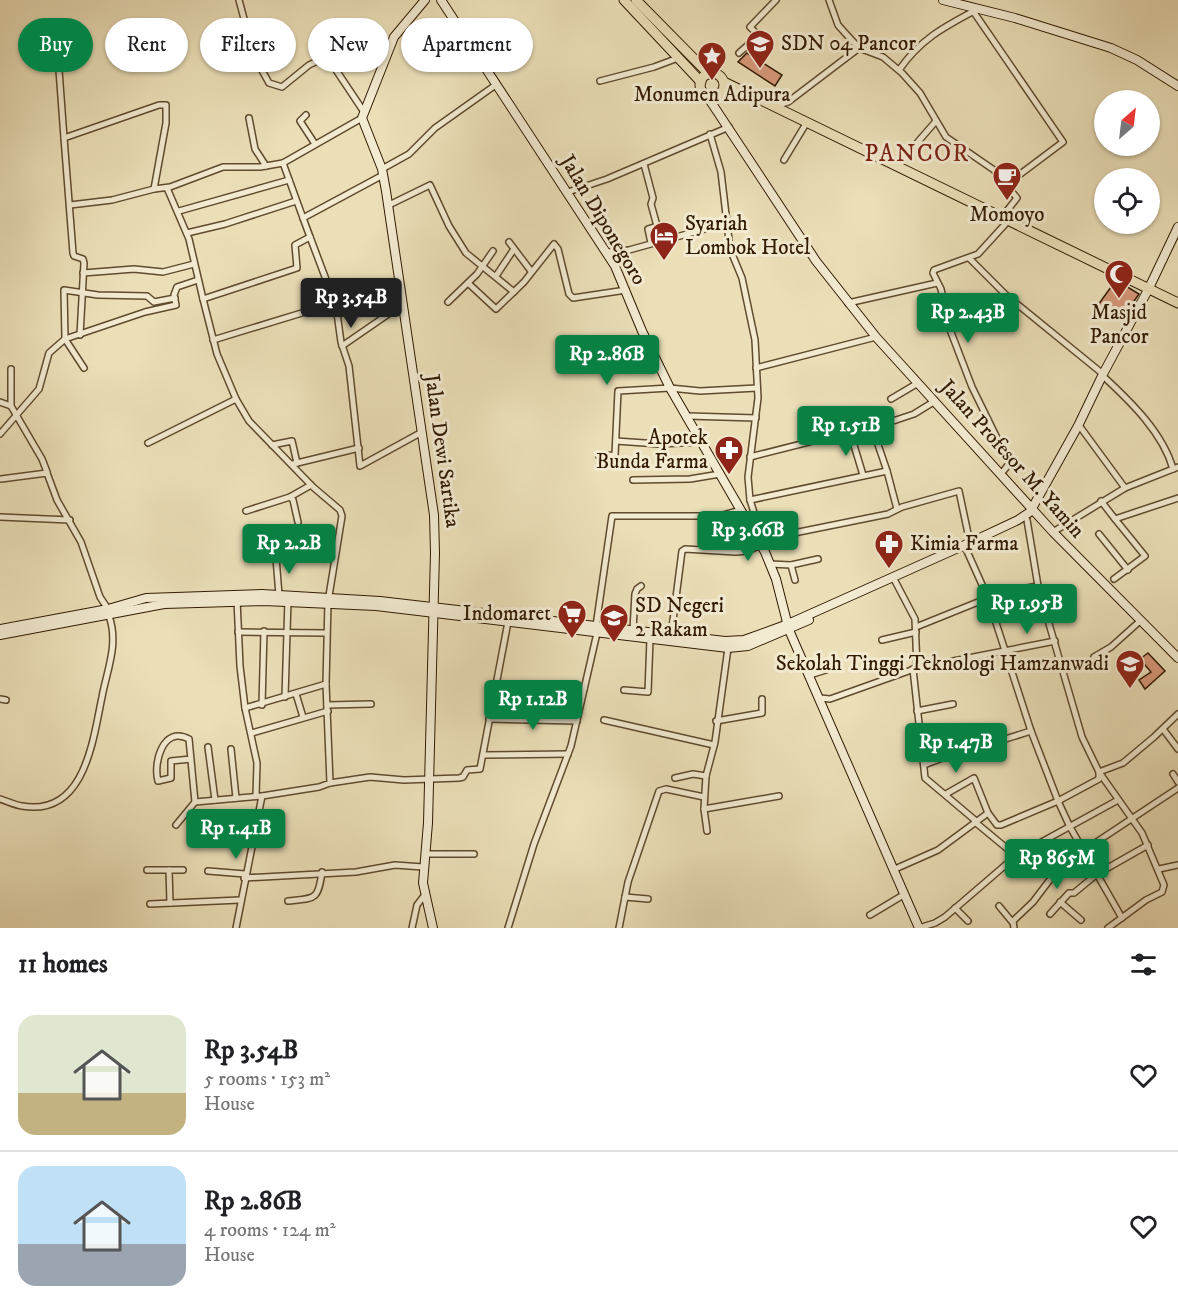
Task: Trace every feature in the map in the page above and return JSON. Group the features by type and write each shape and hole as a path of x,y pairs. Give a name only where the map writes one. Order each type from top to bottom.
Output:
{"main road":[{"path":"363,115 394,37 425,0"},
{"name":"Jalan Diponegoro","path":"441,0 607,252 670,388 759,541 770,564 788,627 919,928"},
{"path":"624,0 700,82 701,89 707,96 720,95 724,89 724,82"},
{"path":"636,0 709,74 718,75 724,82 1178,303"},
{"path":"943,0 971,6 1111,48 1137,60 1178,86"},
{"path":"700,82 709,74"},
{"name":"Jalan Profesor M. Yamin","path":"707,96 816,261 876,337 1033,511 1178,657"},
{"name":"Jalan Dewi Sartika","path":"363,115 382,172 388,205 435,526 429,778 423,867 424,896 433,928"},
{"path":"136,605 150,606 187,599 285,597 433,610 597,629 633,630 728,648 747,646 1027,520 1081,428 1103,375 1143,307 1149,288 1178,227"},
{"path":"597,629 650,639 737,642 788,627 895,581 968,546 1033,511 1095,396"},
{"path":"0,635 108,613 136,605 146,598 237,600 285,597"},
{"path":"0,629 108,613"}],"street":[{"path":"70,206 167,188 223,167 266,166 283,163 363,115 332,64 324,58 309,65 282,87 269,83 254,56 239,0"},
{"path":"770,45 750,27 776,0"},
{"path":"829,0 841,29 859,48 883,57 899,70 920,93 949,140 983,161 1007,184 1017,198 1006,219 978,254 934,270 941,289 949,327 972,387 998,440 1012,460 1001,474"},
{"path":"899,70 920,43 971,6 1063,142 1007,184"},
{"path":"740,53 759,35"},
{"path":"773,106 788,102 859,48"},
{"path":"600,81 654,67 678,58"},
{"path":"59,72 73,253 74,256 83,259 80,335"},
{"path":"303,218 409,154 435,128 497,84"},
{"path":"64,138 166,104 166,123 154,189"},
{"path":"306,115 300,121 315,144"},
{"path":"249,118 255,149 266,166"},
{"path":"897,166 936,121"},
{"path":"783,160 807,122"},
{"path":"568,192 644,164 729,127"},
{"path":"710,134 720,166 730,249 742,278 755,340 756,418 748,477 750,500 758,525"},
{"path":"283,163 336,306 342,346 349,366 360,466 422,432"},
{"path":"644,164 657,225 648,229 651,243"},
{"path":"179,211 288,180"},
{"path":"388,205 430,185 459,243 470,257 514,292"},
{"path":"167,188 187,232 213,340 236,399 249,421 295,463 311,485 342,514 328,600 326,633 330,783"},
{"path":"187,232 225,224 296,201"},
{"path":"607,252 629,250 727,223"},
{"path":"202,299 297,268 295,245 310,237"},
{"path":"509,242 531,271"},
{"path":"468,283 495,309 514,292 548,248 555,244 569,294 573,298 626,290"},
{"path":"496,276 514,249"},
{"path":"448,302 484,266 493,251"},
{"path":"969,258 1006,295 1103,375 1132,405 1161,441 1176,468 1125,488 1053,532"},
{"path":"83,273 125,269 163,272 194,264"},
{"path":"0,434 42,386 49,352 65,339 145,312 176,305 177,287 198,280"},
{"path":"849,303 937,283"},
{"path":"84,368 65,339 63,291 147,296 153,302 175,298"},
{"path":"342,346 403,304"},
{"path":"213,340 305,312 336,306"},
{"path":"756,368 876,337"},
{"path":"0,799 23,807 44,806 57,802 79,780 95,741 113,649 112,626 81,542 57,501 42,459 11,406 11,369"},
{"path":"891,399 918,383"},
{"path":"598,456 615,456 618,391 670,388 700,391 757,388"},
{"path":"147,443 236,399"},
{"path":"750,457 872,428 907,417 935,401"},
{"path":"0,402 11,406"},
{"path":"688,416 756,418"},
{"path":"872,428 888,471 897,509"},
{"path":"1081,428 1125,488"},
{"path":"850,432 863,475"},
{"path":"272,444 292,441 295,463"},
{"path":"616,441 659,444 703,442"},
{"path":"295,463 359,448"},
{"path":"750,500 888,471"},
{"path":"0,486 1,478 46,472"},
{"path":"633,480 690,479 720,474"},
{"path":"246,511 290,496 311,485"},
{"path":"670,638 683,549 747,551 759,541 888,514 897,509 959,491 968,546 987,595 1031,731 1070,827 1122,918"},
{"path":"290,496 298,522"},
{"path":"1115,519 1178,498"},
{"path":"1101,501 1145,556 1114,579"},
{"path":"508,928 531,853 568,754 577,721 597,629 612,516 719,516 741,510"},
{"path":"0,517 70,520"},
{"path":"749,522 758,525 780,520"},
{"path":"1027,520 1038,586 1082,737 1099,772 1148,845 1164,885 1162,892 1122,918 1113,927"},
{"path":"1099,534 1128,570"},
{"path":"276,558 285,597 288,632 285,697"},
{"path":"770,564 791,565 818,559"},
{"path":"791,565 795,580"},
{"path":"895,581 912,612 916,629 917,711 926,778 1016,856"},
{"path":"633,630 635,594 641,586"},
{"path":"882,640 916,629 987,595 1038,586"},
{"path":"236,928 259,796 257,763 245,708 237,600"},
{"path":"176,825 195,802 259,796 370,777 404,780 462,778 467,770 480,769 512,620"},
{"path":"1094,657 1111,647 1140,621"},
{"path":"262,705 264,631"},
{"path":"238,632 326,633"},
{"path":"624,690 648,692 650,639"},
{"path":"820,698 830,699 915,669 1054,641"},
{"path":"707,831 704,808 706,776 714,745 728,648"},
{"path":"810,675 838,666"},
{"path":"245,708 262,705 326,684"},
{"path":"554,686 584,689"},
{"path":"296,694 303,717"},
{"path":"716,721 762,714 762,699"},
{"path":"252,733 328,708 371,704"},
{"path":"917,711 954,704"},
{"path":"1099,772 1123,763 1178,714"},
{"path":"489,719 577,721"},
{"path":"604,720 714,745"},
{"path":"1163,729 1178,749"},
{"path":"924,765 987,741 999,741 1031,731"},
{"path":"191,759 171,761 171,778 157,780 156,762 159,751 172,739 182,736 189,739 191,759 195,802"},
{"path":"208,747 215,800"},
{"path":"231,749 236,798"},
{"path":"484,755 568,754"},
{"path":"946,794 974,777 988,813 999,825 1058,801 1099,779 1099,772"},
{"path":"675,778 693,774 706,776"},
{"path":"1173,774 1178,782"},
{"path":"999,906 1013,925 1053,875 1083,851 1178,788"},
{"path":"619,928 636,858 660,790 666,789 704,797"},
{"path":"704,808 779,795"},
{"path":"919,928 935,923 956,908 1016,856 1118,800"},
{"path":"895,869 938,850 988,813"},
{"path":"1050,914 1068,894 1074,893 1097,874 1148,845"},
{"path":"425,854 474,855"},
{"path":"208,871 245,876 356,872 395,865 423,867"},
{"path":"1159,869 1178,865"},
{"path":"147,870 183,870"},
{"path":"169,870 170,903"},
{"path":"288,901 313,899 316,896 322,872"},
{"path":"870,915 905,894"},
{"path":"412,928 417,905 424,896"},
{"path":"625,897 648,899"},
{"path":"150,904 240,900"},
{"path":"1060,902 1081,920"},
{"path":"956,908 968,921"}],"building":[{"name":"SDN 04 Pancor","path":"747,53 782,75 775,86 738,62"},
{"name":"Masjid Pancor","path":"1116,280 1139,294 1121,320 1098,305"},
{"name":"Sekolah Tinggi Teknologi Hamzanwadi","path":"1148,653 1165,671 1145,689 1139,680 1151,672 1140,659"}],"place":[{"name":"SDN 04 Pancor","path":"760,70"},
{"name":"Monumen Adipura","path":"712,82"},
{"name":"Momoyo","path":"1007,202"},
{"name":"Syariah Lombok Hotel","path":"664,262"},
{"name":"Masjid Pancor","path":"1119,300"},
{"name":"Apotek Bunda Farma","path":"729,476"},
{"name":"Kimia Farma","path":"889,570"},
{"name":"Indomaret","path":"572,640"},
{"name":"SD Negeri 2 Rakam","path":"614,644"},
{"name":"Sekolah Tinggi Teknologi Hamzanwadi","path":"1130,690"}],"district":[{"name":"PANCOR","path":"917,154"}]}
